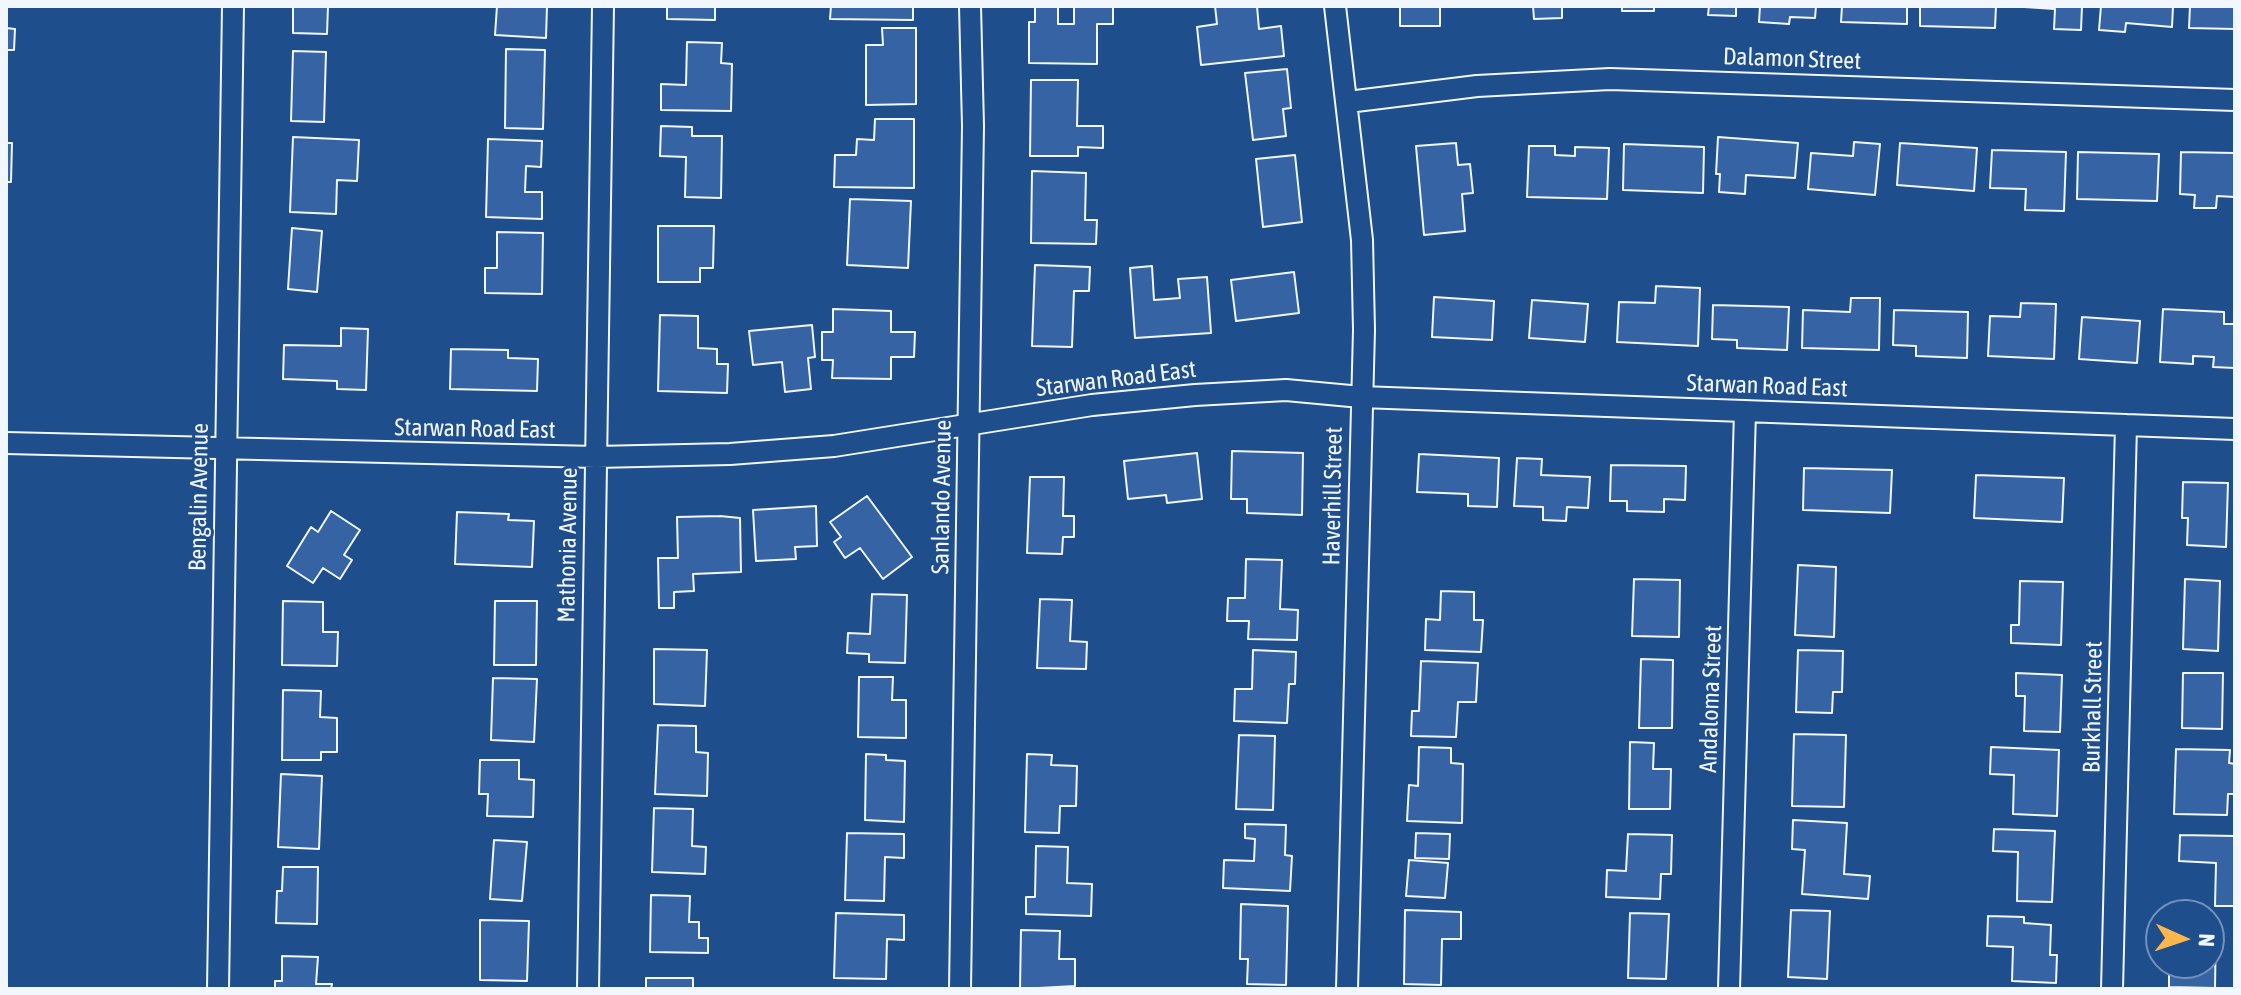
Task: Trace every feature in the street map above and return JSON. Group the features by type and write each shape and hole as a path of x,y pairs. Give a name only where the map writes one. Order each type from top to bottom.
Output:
{"street":[{"name":"Bengalin Avenue","path":"218,989 233,6"},
{"name":"Mathonia Avenue","path":"588,989 603,6"},
{"name":"Sanlando Avenue","path":"960,989 973,126 970,6"},
{"name":"Haverhill Street","path":"1335,6 1362,240 1364,330 1347,989"},
{"name":"Dalamon Street","path":"1348,102 1477,86 1610,79 2235,100"},
{"name":"Starwan Road East","path":"6,443 596,457 730,454 834,446 1092,405 1286,390 1361,397 2235,429"},
{"name":"Andaloma Street","path":"1729,989 1745,411"},
{"name":"Burkhall Street","path":"2112,989 2126,425"}],"building":[{"path":"293,6 328,6 327,34 293,33"},
{"path":"497,6 547,6 546,38 495,35"},
{"path":"667,6 715,6 715,20 667,19"},
{"path":"831,6 913,6 913,20 830,19"},
{"path":"1035,6 1058,7 1058,24 1074,24 1074,6 1113,6 1113,24 1097,24 1097,64 1029,63 1029,22 1035,22"},
{"path":"1215,6 1257,6 1259,29 1281,26 1284,56 1201,65 1197,27 1217,24"},
{"path":"1400,6 1440,6 1440,26 1400,26"},
{"path":"1533,6 1562,6 1562,18 1534,19"},
{"path":"1622,6 1654,6 1654,11 1622,11"},
{"path":"1709,6 1736,6 1736,16 1708,15"},
{"path":"1760,6 1816,6 1815,18 1790,17 1789,24 1759,22"},
{"path":"1842,6 1907,6 1907,24 1841,22"},
{"path":"1920,6 1996,6 1995,28 1920,26"},
{"path":"2009,6 2082,6 2081,30 2054,29 2055,9"},
{"path":"2101,6 2173,6 2172,27 2126,23 2125,32 2099,30"},
{"path":"2190,6 2235,6 2235,29 2189,28"},
{"path":"6,28 15,29 14,50 6,50"},
{"path":"882,28 916,28 916,104 866,105 866,45 883,45"},
{"path":"687,42 722,43 721,63 732,64 731,111 661,110 661,84 686,85"},
{"path":"506,49 545,50 543,129 505,128"},
{"path":"293,51 326,52 324,122 291,121"},
{"path":"1287,69 1291,108 1283,109 1286,136 1253,140 1245,73"},
{"path":"1031,80 1078,80 1077,126 1103,126 1103,148 1078,147 1078,156 1030,156"},
{"path":"875,119 914,119 914,188 834,187 835,155 856,155 857,139 874,140"},
{"path":"661,126 692,127 692,136 722,136 721,198 685,197 686,157 660,156"},
{"path":"293,137 359,140 357,181 337,180 336,214 290,212"},
{"path":"1718,137 1798,143 1795,178 1746,175 1745,194 1719,192 1720,174 1716,174"},
{"path":"488,139 542,141 541,167 526,166 525,192 542,192 542,219 486,217"},
{"path":"1854,142 1880,144 1875,195 1808,189 1811,153 1853,156"},
{"path":"6,143 12,143 11,182 6,182"},
{"path":"1456,143 1458,165 1470,164 1473,193 1462,194 1465,231 1424,235 1416,146"},
{"path":"1900,143 1977,148 1974,191 1897,185"},
{"path":"1624,144 1704,147 1703,193 1623,190"},
{"path":"1529,146 1555,146 1555,155 1575,156 1575,147 1609,148 1607,199 1527,197"},
{"path":"1992,150 2066,152 2064,211 2025,210 2026,189 1990,188"},
{"path":"2078,152 2159,154 2157,201 2077,199"},
{"path":"2181,152 2235,153 2235,197 2217,196 2216,208 2194,208 2195,195 2180,194"},
{"path":"1295,155 1302,222 1263,227 1256,159"},
{"path":"1032,171 1086,173 1085,220 1097,220 1096,244 1031,243"},
{"path":"850,199 911,201 908,268 847,265"},
{"path":"658,226 714,226 713,268 700,268 700,282 658,282"},
{"path":"292,228 322,231 317,292 288,289"},
{"path":"497,232 543,233 542,294 485,293 485,268 497,268"},
{"path":"1035,265 1090,267 1089,291 1074,291 1072,347 1032,346"},
{"path":"1152,266 1154,300 1180,298 1178,279 1207,277 1211,333 1135,338 1130,268"},
{"path":"1294,272 1299,313 1236,321 1231,280"},
{"path":"1656,286 1700,288 1698,346 1617,342 1619,302 1655,303"},
{"path":"1434,297 1494,301 1492,340 1432,337"},
{"path":"1851,298 1880,298 1879,350 1802,348 1803,310 1850,312"},
{"path":"1532,300 1588,304 1585,342 1529,338"},
{"path":"2021,303 2056,304 2054,359 1988,356 1990,316 2020,317"},
{"path":"1713,305 1789,307 1787,350 1737,348 1737,340 1712,339"},
{"path":"833,309 891,311 891,332 915,332 914,357 891,357 891,379 832,378 833,360 822,360 822,332 833,332"},
{"path":"2163,309 2224,312 2224,324 2235,324 2235,368 2213,367 2214,357 2193,356 2193,364 2160,362"},
{"path":"1894,310 1968,312 1967,358 1916,356 1916,346 1893,345"},
{"path":"660,315 698,316 698,348 717,349 717,364 728,364 727,393 658,391"},
{"path":"2082,317 2140,321 2137,363 2079,359"},
{"path":"812,325 815,357 808,358 811,389 785,392 782,362 753,365 749,331"},
{"path":"341,328 368,329 366,390 337,389 337,381 283,379 284,345 341,346"},
{"path":"451,349 508,350 508,358 538,359 537,391 450,389"},
{"path":"1232,451 1303,453 1302,515 1247,513 1247,499 1231,499"},
{"path":"1197,453 1202,499 1167,503 1166,495 1128,499 1124,461"},
{"path":"1419,454 1499,458 1497,507 1468,506 1468,494 1417,492"},
{"path":"1517,458 1542,459 1541,475 1590,477 1588,508 1567,507 1566,521 1543,520 1543,507 1514,506"},
{"path":"1611,465 1686,466 1685,500 1664,499 1664,512 1627,511 1627,501 1610,501"},
{"path":"1804,468 1892,470 1890,513 1803,510"},
{"path":"1976,475 2064,478 2062,522 1974,518"},
{"path":"1030,477 1064,477 1063,516 1074,516 1074,537 1063,537 1062,554 1027,553"},
{"path":"2183,482 2228,483 2226,547 2187,545 2188,518 2182,518"},
{"path":"867,496 912,557 883,579 860,548 845,558 834,542 841,537 830,522"},
{"path":"816,506 817,546 795,547 796,559 756,561 753,510"},
{"path":"331,511 360,530 344,555 352,560 340,579 323,568 313,583 287,566 311,527 318,532"},
{"path":"457,512 509,514 508,520 534,521 532,567 455,564"},
{"path":"677,517 740,518 741,572 693,574 694,591 674,592 674,608 659,608 658,558 678,558"},
{"path":"1246,559 1282,560 1280,609 1298,610 1297,640 1248,639 1249,621 1227,621 1228,598 1245,598"},
{"path":"1798,565 1836,567 1834,637 1795,635"},
{"path":"1634,579 1680,580 1679,637 1632,636"},
{"path":"2185,579 2220,581 2218,651 2183,649"},
{"path":"2020,581 2063,582 2061,645 2011,643 2011,625 2019,625"},
{"path":"1441,591 1474,592 1474,620 1483,620 1481,652 1425,650 1426,619 1440,620"},
{"path":"872,594 907,595 905,663 869,662 869,654 847,653 848,633 870,634"},
{"path":"1040,599 1072,600 1070,641 1087,642 1086,669 1037,668"},
{"path":"283,601 323,602 323,632 338,632 337,666 282,665"},
{"path":"495,601 537,601 536,665 494,665"},
{"path":"654,649 707,650 705,706 654,704"},
{"path":"1253,650 1296,652 1295,684 1289,684 1287,723 1234,721 1235,689 1252,689"},
{"path":"1798,650 1843,651 1842,692 1833,692 1832,713 1796,712"},
{"path":"1641,659 1673,660 1672,728 1639,728"},
{"path":"1421,661 1478,663 1476,702 1458,702 1456,737 1411,736 1412,711 1419,711"},
{"path":"2016,673 2062,675 2060,732 2024,731 2025,696 2016,696"},
{"path":"2183,673 2223,673 2222,729 2182,728"},
{"path":"859,677 893,677 892,700 906,700 906,738 858,737"},
{"path":"493,678 537,679 534,742 491,740"},
{"path":"283,690 321,691 320,717 337,718 337,752 321,752 321,760 282,760"},
{"path":"658,725 696,726 696,752 708,753 707,796 655,794"},
{"path":"1794,734 1846,735 1844,807 1792,806"},
{"path":"1239,735 1275,736 1273,810 1236,809"},
{"path":"1630,742 1654,743 1653,769 1671,769 1670,809 1629,809"},
{"path":"1419,747 1451,748 1451,763 1463,764 1462,823 1407,821 1409,785 1418,786"},
{"path":"1991,747 2059,750 2057,816 2013,814 2014,775 1990,774"},
{"path":"2176,749 2230,750 2229,763 2235,764 2235,794 2228,794 2227,815 2174,814"},
{"path":"866,754 886,755 886,760 905,761 904,822 865,820"},
{"path":"1027,754 1052,755 1051,765 1077,766 1076,806 1060,806 1059,833 1025,832"},
{"path":"480,760 519,760 519,779 534,780 533,817 487,816 488,794 479,794"},
{"path":"281,774 322,776 319,849 278,847"},
{"path":"654,808 693,809 692,846 706,847 705,874 652,872"},
{"path":"1793,820 1847,823 1844,874 1870,876 1868,899 1802,894 1805,850 1792,849"},
{"path":"1245,824 1286,825 1285,855 1292,856 1290,891 1223,888 1224,860 1254,861 1255,839 1245,838"},
{"path":"1994,829 2055,831 2052,902 2017,901 2018,852 1993,851"},
{"path":"847,833 904,834 904,858 885,857 884,901 845,900"},
{"path":"1416,833 1450,834 1449,859 1415,858"},
{"path":"1628,834 1672,835 1671,874 1661,874 1660,899 1606,897 1607,870 1626,871"},
{"path":"2180,835 2235,836 2235,906 2225,906 2225,899 2215,899 2216,863 2179,861"},
{"path":"494,840 527,842 522,901 490,899"},
{"path":"1036,846 1068,847 1067,883 1092,884 1091,916 1026,914 1026,897 1035,897"},
{"path":"1409,860 1448,863 1445,898 1406,896"},
{"path":"283,867 318,867 317,924 276,923 277,891 282,891"},
{"path":"651,895 690,896 689,922 699,922 699,938 708,938 708,953 650,952"},
{"path":"1241,904 1288,906 1286,985 1247,984 1248,959 1240,959"},
{"path":"1405,910 1461,912 1461,939 1442,939 1441,985 1404,984"},
{"path":"1791,910 1830,911 1827,979 1788,977"},
{"path":"836,913 904,915 904,940 887,939 886,979 834,978"},
{"path":"1630,913 1669,914 1666,979 1628,978"},
{"path":"1988,916 2024,917 2024,923 2051,925 2050,955 2057,955 2056,983 2012,981 2013,947 1987,946"},
{"path":"480,920 529,921 527,981 480,980"},
{"path":"1021,930 1060,931 1059,959 1075,959 1075,986 1020,989"},
{"path":"282,956 318,957 316,984 332,984 331,989 275,989 275,981 282,981"},
{"path":"646,978 693,978 693,989 646,989"},
{"path":"2169,979 2215,979 2215,988 2169,987"}]}
